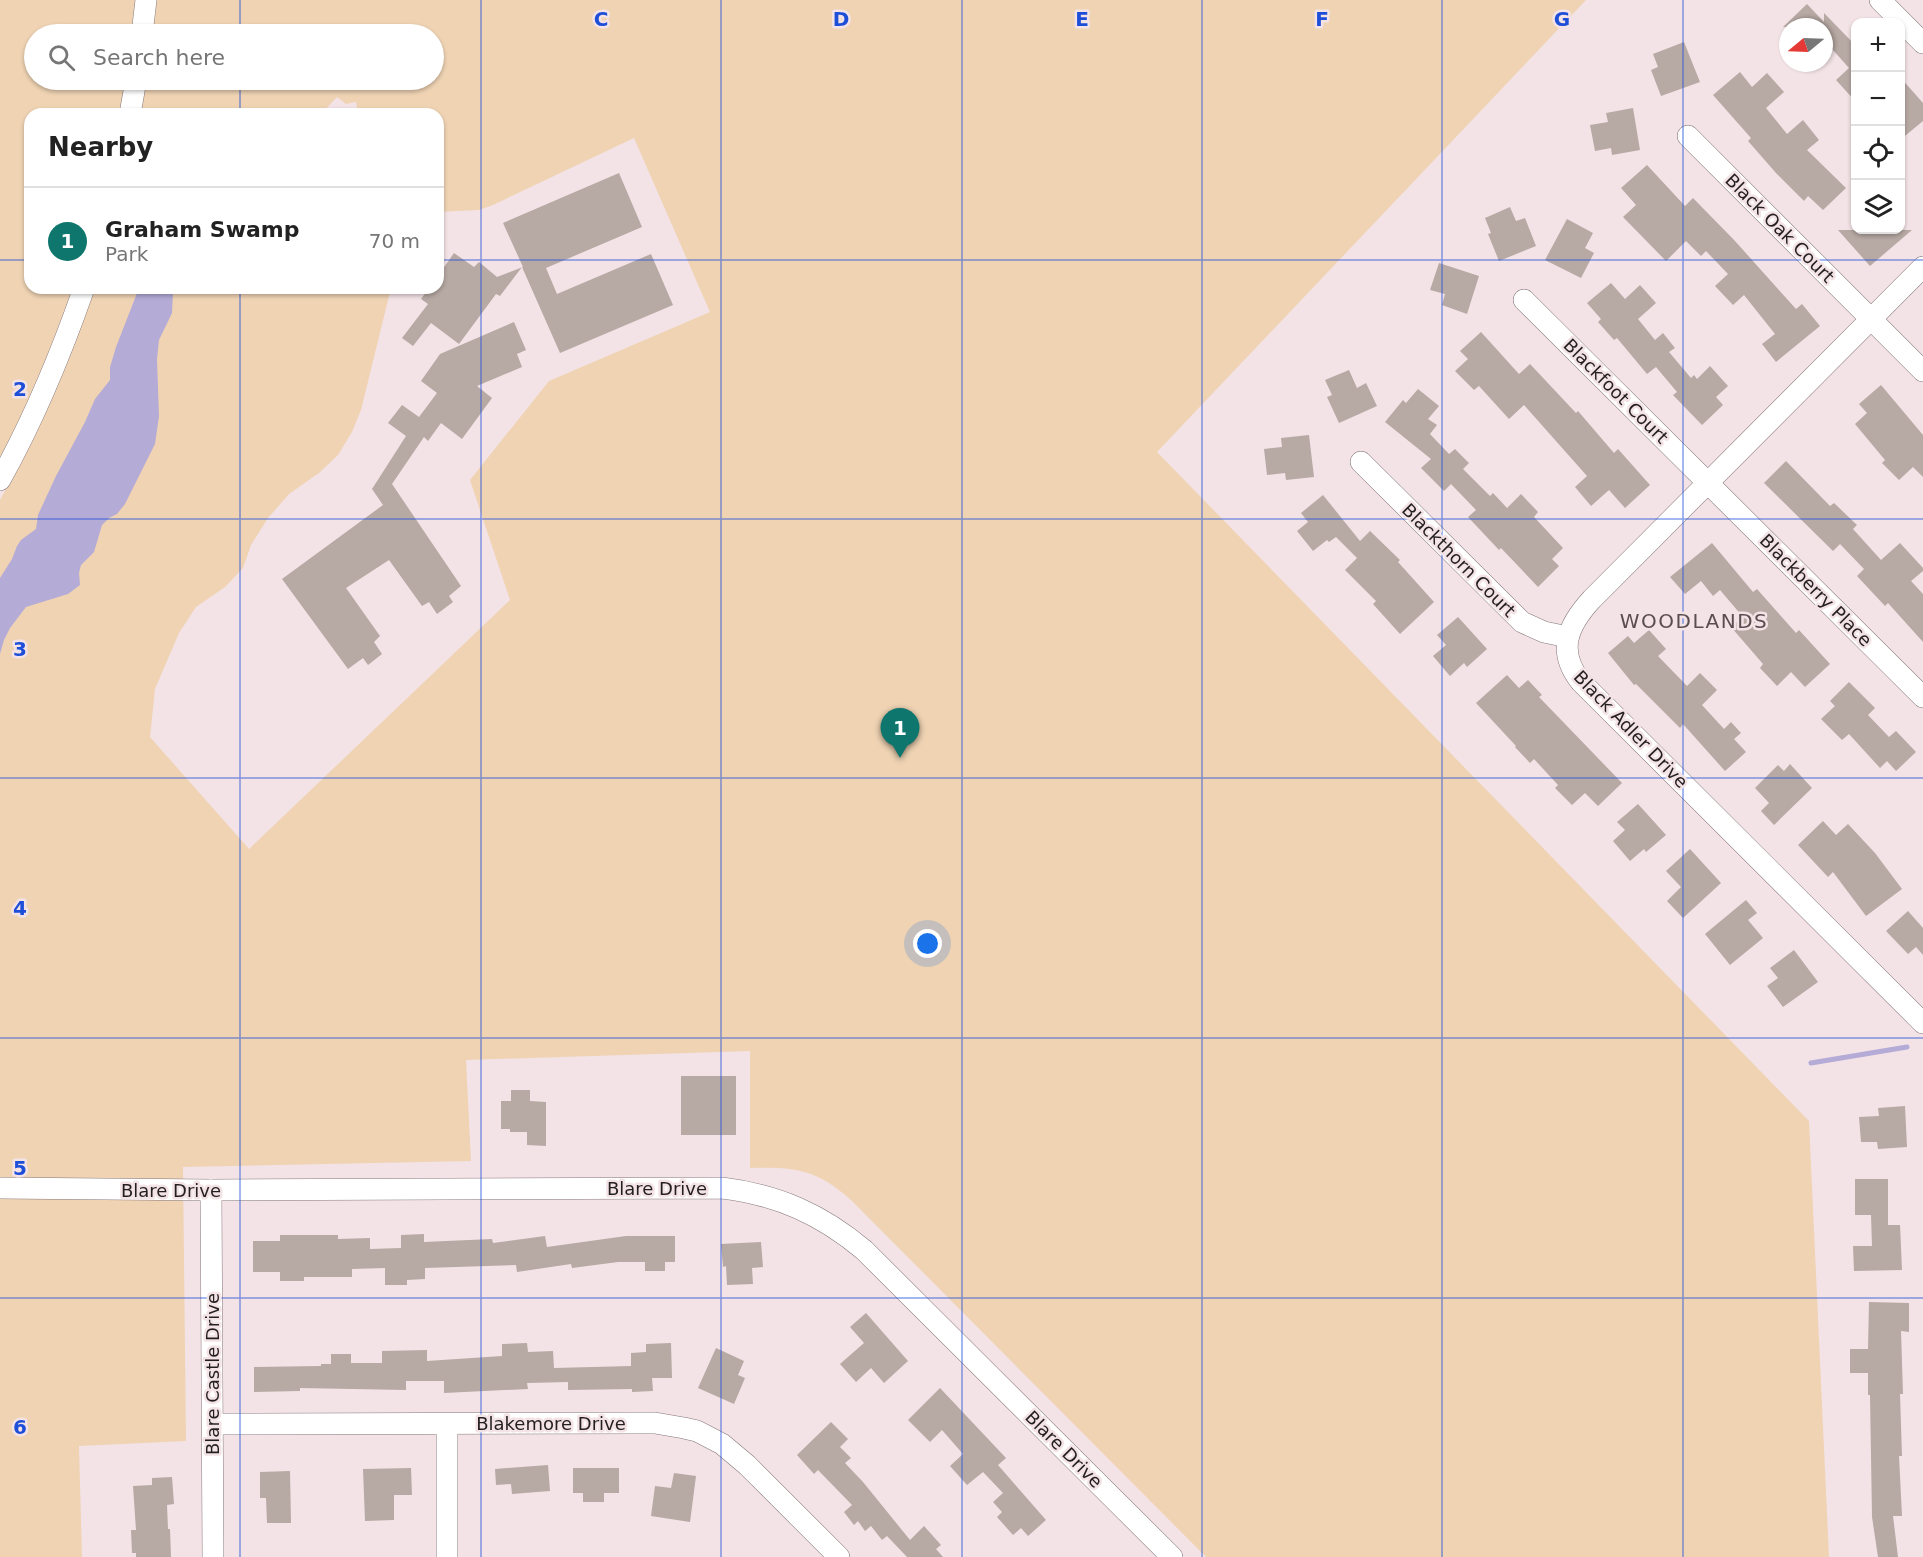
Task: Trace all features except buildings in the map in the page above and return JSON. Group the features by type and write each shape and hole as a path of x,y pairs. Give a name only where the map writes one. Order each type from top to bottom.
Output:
{"street":[{"path":"143,24 146,0"},
{"path":"1880,0 1923,43"},
{"path":"130,108 134,90"},
{"name":"Black Oak Court","path":"1688,136 1923,371"},
{"path":"1568,637 1578,614 1592,598 1923,267"},
{"path":"0,480 50,378 82,294"},
{"name":"Blackfoot Court","path":"1524,300 1708,482"},
{"name":"Blackthorn Court","path":"1361,462 1522,622 1544,632 1568,637"},
{"name":"Blackberry Place","path":"1708,482 1923,697"},
{"name":"Black Adler Drive","path":"1568,637 1569,662 1581,682 1923,1023"},
{"name":"Blare Drive","path":"0,1188 211,1190 722,1188 780,1200 826,1222 864,1250 1172,1557"},
{"name":"Blare Castle Drive","path":"211,1190 213,1557"},
{"name":"Blakemore Drive","path":"213,1424 647,1423 670,1425 697,1431 735,1454 839,1557"},
{"path":"447,1424 447,1557"}],"shaded area":[{"path":"0,0 137,0 134,24 24,24 24,90 124,90 121,108 24,108 24,294 73,294 49,368 0,461"},
{"path":"157,0 1586,0 1157,452 1809,1121 1829,1557 1206,1557 851,1200 827,1182 805,1172 780,1168 750,1168 750,1051 466,1060 471,1161 183,1167 186,1441 79,1446 82,1557 0,1557 0,500 26,452 91,294 390,294 361,410 352,432 338,455 319,473 289,494 268,518 251,545 243,568 225,587 196,607 179,633 155,689 150,737 249,849 510,600 470,480 549,381 710,312 634,138 493,205 479,210 444,212 444,108 357,108 356,102 346,104 337,97 327,108 139,108 142,90 444,90 444,24 153,24"},
{"path":"137,294 173,294 172,313 159,340 157,359 159,416 155,444 125,504 117,514 102,525 94,552 81,565 80,585 68,594 26,607 10,628 0,654 0,578 21,540 36,529 38,515 56,476 95,399 110,380 110,367"}],"waterway":[{"path":"1811,1063 1907,1047"}],"place":[{"name":"Graham Swamp","path":"900,758"}],"district":[{"name":"WOODLANDS","path":"1694,621"}]}
